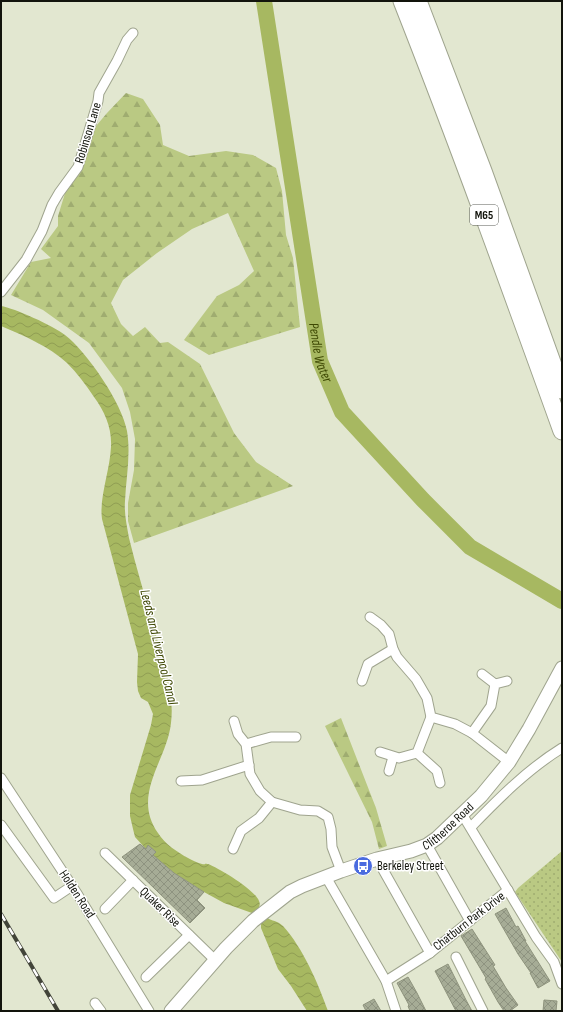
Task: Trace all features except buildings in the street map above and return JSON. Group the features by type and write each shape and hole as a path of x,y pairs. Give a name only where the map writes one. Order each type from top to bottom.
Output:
{"highway":[{"name":"M65","path":"402,1 502,263 562,431"},
{"name":"M65","path":"418,1 484,171 562,390"}],"main road":[{"name":"Clitheroe Road","path":"171,1011 253,922 290,892 341,871 378,859 411,851 426,845 437,838 481,796 509,762 560,672"}],"street":[{"name":"Robinson Lane","path":"1,292 26,260 42,231 52,205 78,168 99,93 118,61 127,40 133,33"},
{"path":"370,617 381,625 389,634 397,657 416,680 427,698 431,717 417,753"},
{"path":"362,681 368,664 393,649"},
{"path":"482,674 495,684"},
{"path":"495,684 507,681"},
{"path":"472,733 490,706 495,684"},
{"path":"431,717 454,724 472,733 509,762"},
{"path":"234,721 238,734 246,744 250,774 260,791 272,802 300,810 318,811 328,817 331,829 332,847 341,871"},
{"path":"246,744 271,737 296,737"},
{"name":"Clitheroe Road","path":"471,827 500,798 537,765 562,748"},
{"path":"380,752 399,758 417,753"},
{"path":"417,753 437,771 440,784"},
{"path":"389,771 394,757"},
{"path":"182,781 202,780 249,765"},
{"name":"Holden Road","path":"1,778 72,886 150,1011"},
{"path":"232,849 241,831 259,818 272,802"},
{"path":"462,814 508,890"},
{"path":"1,825 54,898 72,886"},
{"path":"426,845 470,921"},
{"name":"Quaker Rise","path":"105,853 216,961"},
{"path":"378,859 430,953"},
{"path":"326,877 386,981 396,1011"},
{"path":"105,909 133,880"},
{"name":"Chatburn Park Drive","path":"386,981 430,953 508,890 536,937 554,962 562,984"},
{"path":"146,977 189,935"},
{"path":"456,957 483,1011"},
{"path":"95,1002 101,1011"}],"green space":[{"path":"126,93 143,99 160,125 163,145 189,156 226,151 253,155 276,168 282,191 286,235 293,258 300,327 209,355 184,340 217,296 239,285 254,271 228,213 192,229 157,253 123,280 111,303 121,324 133,336 145,327 160,343 168,342 200,364 234,433 256,462 293,486 134,543 128,521 128,503 134,470 135,439 130,412 122,388 89,343 43,310 11,295 31,262 51,258 41,249 58,226 58,216 66,190 83,167 91,132"},
{"path":"341,718 376,808 387,846 379,849 372,822 325,726"},
{"path":"562,851 562,962 515,892"}],"water":[{"name":"Leeds and Liverpool Canal","path":"1,306 15,310 43,322 60,331 74,343 93,365 111,393 124,420 129,449 125,515 129,538 164,661 172,711 168,737 149,791 148,805 151,819 161,837 184,856 202,864 208,864 220,870 236,880 256,896 260,902 259,907 267,917 283,926 297,945 315,978 328,1011 307,1011 278,969 261,928 261,923 252,913 224,903 174,873 153,855 156,852 149,846 146,849 135,837 130,816 130,795 153,714 148,702 141,698 138,691 138,654 102,519 101,511 103,493 111,447 109,427 98,403 81,379 67,363 44,346 1,326"}],"waterway":[{"name":"Pendle Water","path":"264,1 320,361 342,412 423,500 470,547 562,601"}],"railway":[{"path":"1,914 58,1011"}],"place":[{"name":"Berkeley Street","path":"363,866"}]}
